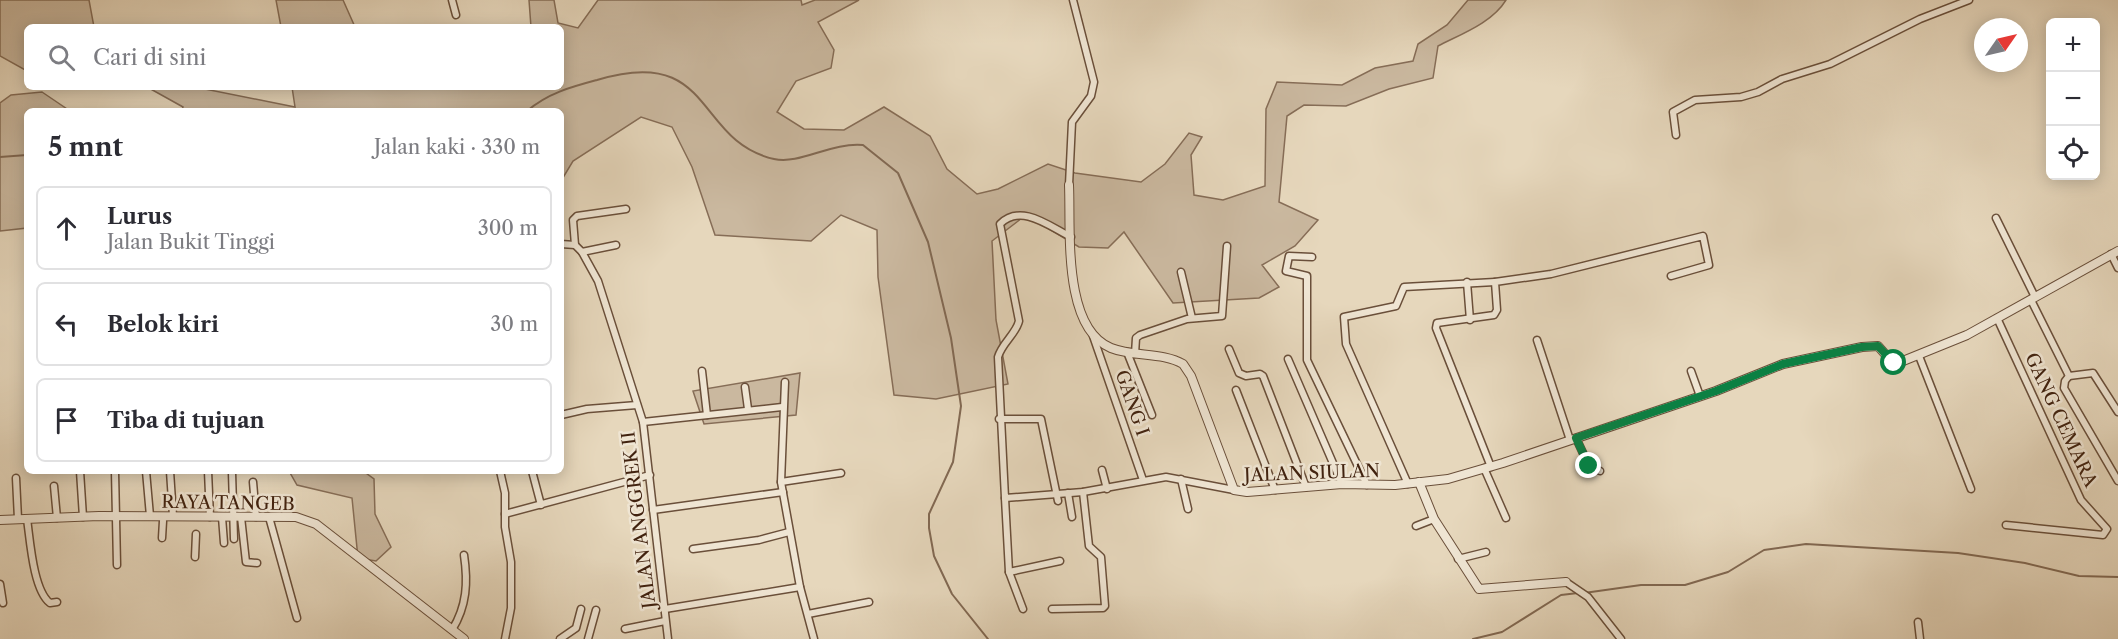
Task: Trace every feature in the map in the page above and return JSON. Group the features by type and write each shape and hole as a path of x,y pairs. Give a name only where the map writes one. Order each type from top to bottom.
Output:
{"street":[{"path":"452,0 456,15"},
{"path":"1073,0 1094,82 1091,96 1072,122 1068,167 1076,301 1093,336"},
{"path":"1676,135 1673,112 1695,100 1741,96 1758,92 1782,79 1830,64 1920,19 1969,0"},
{"path":"564,244 575,245 574,218 582,214 626,209"},
{"path":"1023,609 1009,572 999,419 998,357 1002,344 1019,324 1000,224 1018,215 1027,215 1071,237"},
{"path":"1996,218 2069,376"},
{"path":"1408,484 1346,344 1343,319 1347,315 1396,306 1404,287 1495,282 1551,274 1703,236 1710,264 1671,276"},
{"name":"JALAN ANGGREK II","path":"575,245 582,252 598,281 643,422 668,639"},
{"path":"582,252 616,245"},
{"path":"1152,415 1131,353 1137,336 1192,318 1218,318 1223,315 1227,246"},
{"path":"1971,489 1919,356 1997,318 2115,252 2118,268"},
{"path":"1312,257 1289,256 1286,272 1307,276 1307,360 1366,485"},
{"path":"1181,272 1192,318"},
{"path":"1467,282 1470,320"},
{"path":"1495,282 1496,313 1470,320 1439,322 1436,326 1506,518"},
{"name":"GANG CEMARA","path":"1997,318 2081,500 2107,529 2103,535 2006,525"},
{"name":"JALAN SIULAN","path":"1093,336 1111,348 1179,362 1187,369 1234,490 1275,490 1341,484 1408,484 1448,479 1488,468 1700,396 1783,364 1862,347 1878,346 1894,363 1919,356"},
{"name":"GANG I","path":"1093,336 1143,480"},
{"path":"1537,340 1573,439 1589,466 1600,471"},
{"path":"1229,349 1239,373 1246,376 1260,374 1263,376 1306,487"},
{"path":"1288,359 1341,484"},
{"path":"702,371 707,415"},
{"path":"1691,371 1700,396"},
{"path":"2118,412 2093,373 2069,376 2065,381 2064,388 2118,481"},
{"path":"785,382 782,407 781,482 800,586 814,639"},
{"path":"745,387 748,409"},
{"path":"1236,390 1275,490"},
{"path":"564,415 587,409 637,405"},
{"path":"643,422 782,407"},
{"path":"999,419 1041,419 1058,497"},
{"path":"1102,470 1107,489"},
{"path":"781,482 841,473"},
{"path":"80,474 83,517"},
{"path":"115,474 117,565"},
{"path":"146,474 150,516"},
{"path":"170,474 173,516"},
{"path":"208,474 210,517"},
{"path":"232,474 237,517 246,563 257,563"},
{"path":"501,474 506,493 505,514 512,581 505,639"},
{"path":"533,474 541,505"},
{"path":"505,514 650,475"},
{"path":"1005,498 1058,497 1068,493 1107,489 1166,477 1234,490"},
{"path":"16,478 18,519"},
{"path":"1180,479 1188,509"},
{"path":"253,482 256,517"},
{"path":"1419,482 1434,519 1479,589 1566,582 1588,597 1621,639"},
{"path":"54,486 57,518"},
{"path":"653,510 783,492"},
{"path":"1052,609 1103,608 1105,606 1101,557 1089,546 1083,492"},
{"path":"1068,493 1072,517"},
{"name":"RAYA TANGEB","path":"0,520 115,516 296,517 316,524 464,639"},
{"path":"222,517 224,543"},
{"path":"234,539 237,517"},
{"path":"269,517 297,618"},
{"path":"27,519 34,563 43,597 50,603 57,602"},
{"path":"1416,526 1434,519"},
{"path":"162,538 163,521"},
{"path":"693,549 759,540 789,532"},
{"path":"195,557 196,534"},
{"path":"1458,559 1486,552"},
{"path":"452,630 464,603 467,571 464,555"},
{"path":"1009,572 1059,561"},
{"path":"0,584 3,603"},
{"path":"665,609 800,586"},
{"path":"808,614 869,602"},
{"path":"560,639 576,628 581,609"},
{"path":"588,639 596,610"},
{"path":"625,628 665,621"},
{"path":"1918,622 1920,639"}],"shaded area":[{"path":"0,0 89,0 93,24 24,24 24,69 0,56"},
{"path":"276,0 343,0 354,24 280,24"},
{"path":"529,0 554,0 558,23 562,24 531,24"},
{"path":"598,0 801,0 802,5 815,0 859,0 818,22 834,50 831,68 796,81 777,112 804,129 844,130 884,107 930,136 947,169 977,194 998,189 1048,164 1075,173 1141,182 1165,164 1189,133 1202,137 1191,155 1194,195 1223,200 1265,186 1266,109 1277,82 1342,85 1375,68 1413,61 1418,44 1447,25 1468,0 1506,0 1493,15 1438,46 1433,78 1389,89 1346,106 1304,105 1287,116 1279,202 1318,220 1295,246 1262,265 1279,287 1259,298 1173,303 1124,232 1108,248 1079,247 1026,215 992,241 996,320 1008,384 936,399 894,395 878,277 877,230 841,215 811,241 715,235 692,167 672,127 641,117 573,161 564,176 564,108 183,108 152,90 210,90 295,107 292,90 564,90 564,24 578,28"},
{"path":"42,92 66,108 24,108 24,228 0,231 0,103 11,95"},
{"path":"800,373 796,415 704,424 693,391"},
{"path":"291,474 367,474 374,479 375,514 391,547 376,561 358,558 352,498 297,485"}],"waterway":[{"path":"531,108 552,95 597,80 635,72 663,75 684,84 700,99 729,134 748,149 774,159 784,160 839,147 863,145 898,173 928,242 951,338 961,406 953,462 929,514 934,556 952,594 988,639"},
{"path":"0,157 24,155"},
{"path":"1584,593 1641,585 1685,585 1728,572 1764,550 1806,544 1958,553 2025,563 2079,576 2118,577"},
{"path":"1473,639 1502,632 1561,595 1578,593"}],"route":[{"path":"1589,466 1576,438 1716,391 1753,374 1799,360 1862,347 1878,346 1894,363"}]}
